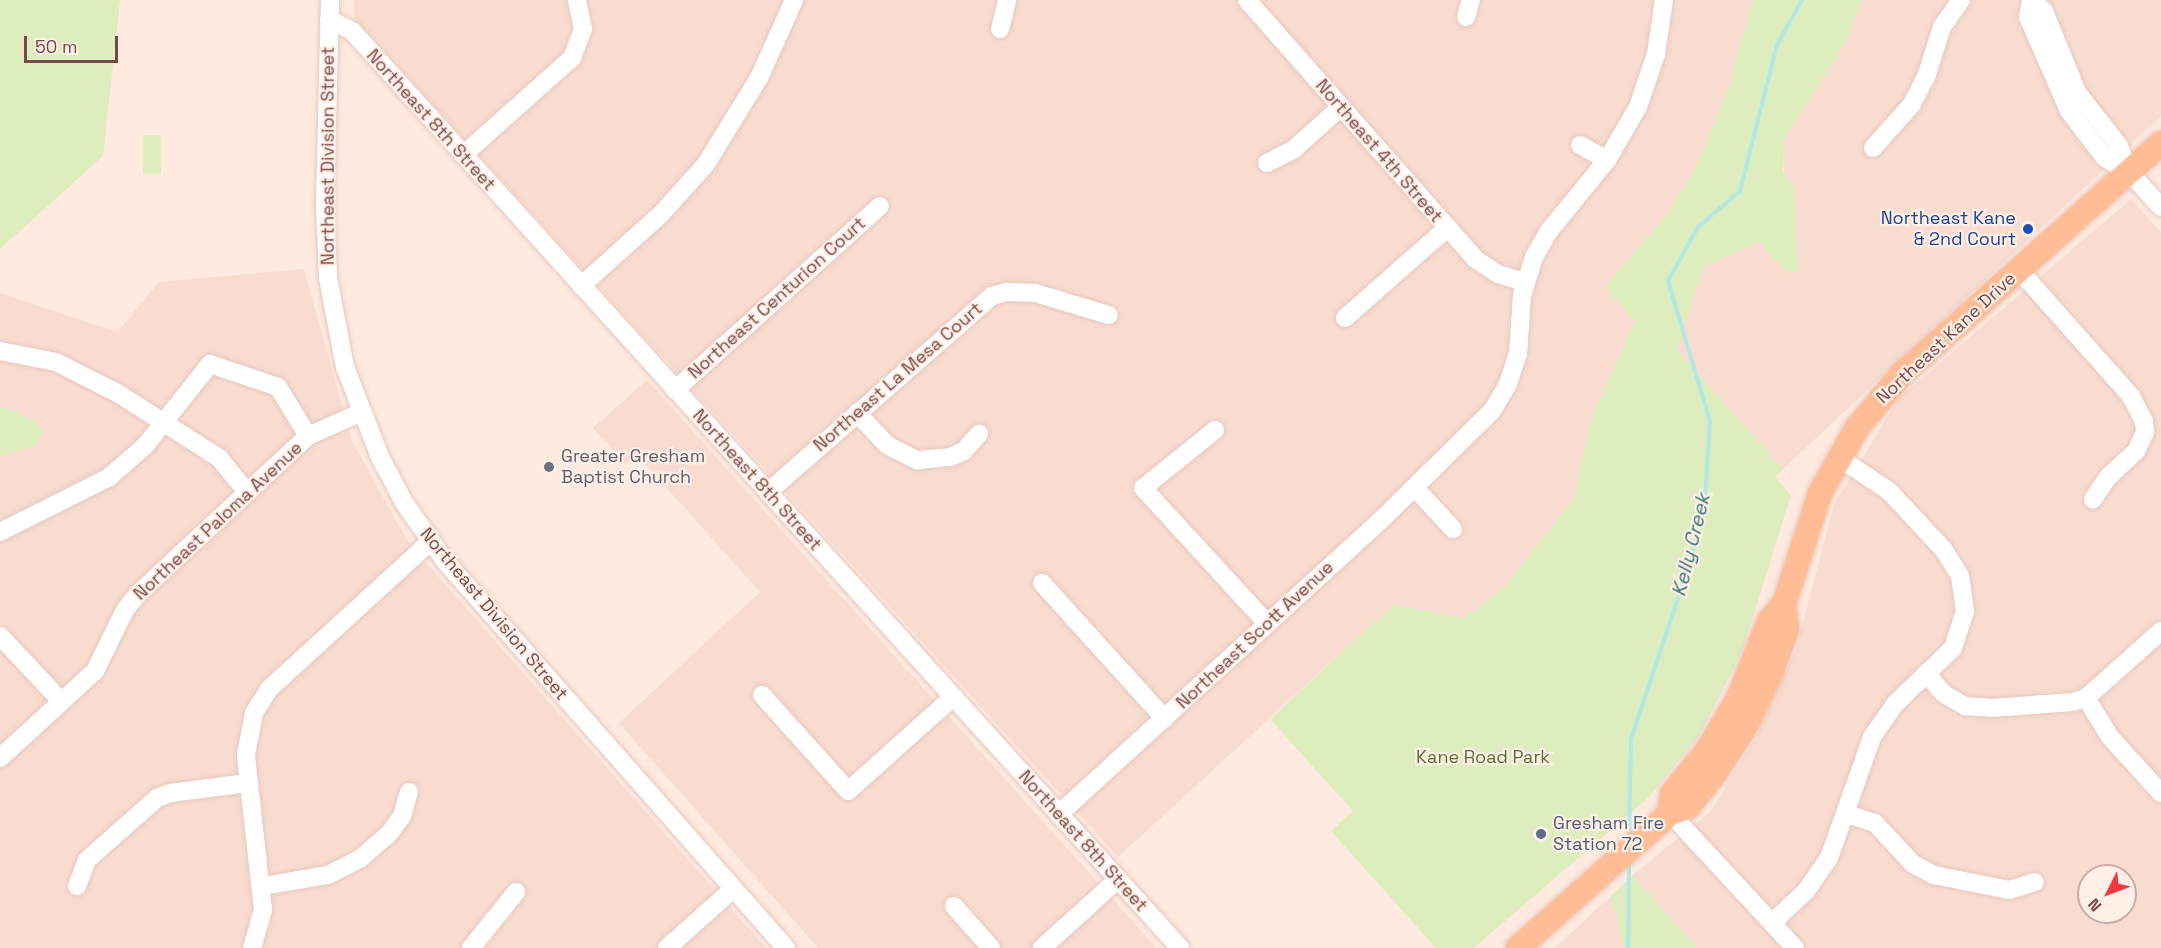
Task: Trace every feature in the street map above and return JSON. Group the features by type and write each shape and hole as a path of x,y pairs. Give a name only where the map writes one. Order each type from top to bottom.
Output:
{"main road":[{"name":"Northeast Kane Drive","path":"1518,948 1670,813 1688,807 1747,724 1787,629 1784,604 1811,515 1838,457 1888,389 2161,143"}],"street":[{"name":"Northeast Division Street","path":"330,0 326,253 337,334 360,413 394,484 430,543 786,948"},
{"path":"463,155 572,58 583,29 577,0"},
{"path":"581,286 661,214 706,164 759,78 794,0"},
{"path":"1000,29 1007,0"},
{"name":"Northeast 4th Street","path":"1247,0 1446,229 1486,268 1525,282"},
{"name":"Northeast Scott Avenue","path":"1059,814 1165,719 1266,622 1415,489 1482,424 1508,384 1521,338 1519,311 1525,282 1549,231 1607,160 1648,81 1664,0"},
{"path":"1873,148 1912,104 1927,74 1942,27 1961,0"},
{"path":"2032,0 2044,11 2077,92 2119,146 2129,172 2161,207"},
{"name":"Northeast 8th Street","path":"329,19 353,32 1180,948"},
{"path":"1267,163 1293,148 1341,106"},
{"path":"1580,145 1607,160"},
{"name":"Northeast Centurion Court","path":"675,390 880,206"},
{"path":"1345,318 1446,229"},
{"path":"2019,270 2131,396 2153,434 2108,477 2093,499"},
{"name":"Northeast La Mesa Court","path":"768,492 992,296 1013,291 1035,293 1109,315"},
{"path":"0,351 56,362 166,422 219,458 248,493"},
{"path":"0,532 108,478 166,422 210,364 278,387 308,436"},
{"name":"Northeast Paloma Avenue","path":"0,758 95,671 125,610 139,593 308,436 360,413"},
{"path":"857,413 887,445 917,460 950,457 964,451 980,434"},
{"path":"1215,430 1143,488 1266,622"},
{"path":"1772,922 1818,876 1835,848 1847,814 1856,774 1872,737 1894,705 1927,674 1959,637 1965,610 1960,576 1943,549 1900,501 1838,457"},
{"path":"1415,489 1453,529"},
{"path":"252,948 260,926 263,886 248,783 249,726 269,689 430,543"},
{"path":"1042,583 1165,719"},
{"path":"1927,674 1953,702 1979,709 2086,698 2161,631"},
{"path":"0,636 61,701"},
{"path":"762,695 848,791 953,697"},
{"path":"2086,698 2101,725 2161,793"},
{"path":"77,886 87,860 157,798 177,792 248,783"},
{"path":"263,886 328,875 361,858 389,834 402,816 409,792"},
{"path":"1670,813 1795,948"},
{"path":"1847,814 1875,823 1913,864 1934,875 2009,890 2035,882"},
{"path":"1042,948 1118,879"},
{"path":"667,948 733,889"},
{"path":"471,948 516,892"},
{"path":"954,906 990,948"}],"shaded area":[{"path":"354,0 1753,0 1729,87 1692,175 1667,214 1605,287 1635,321 1591,419 1574,499 1503,589 1464,618 1393,605 1118,857 354,18"},
{"path":"1862,0 2161,0 2161,116 1783,469 1677,350 1704,266 1760,242 1787,273 1783,140 1842,48"},
{"path":"2131,199 2161,232 2161,948 1697,948 1633,875 1711,811 1756,736 1796,649 1834,504 1899,398"},
{"path":"304,269 352,441 408,542 766,948 0,948 0,456 4,454 19,412 0,407 0,293 117,332 159,282"},
{"path":"647,380 1155,946 1153,948 818,948 619,723 760,592 637,455 626,464 593,428"},
{"path":"1611,896 1625,948 1555,948"}],"green space":[{"path":"0,0 120,0 103,156 0,249"},
{"name":"Kane Road Park","path":"1753,0 1862,0 1842,48 1783,140 1783,172 1794,185 1798,271 1787,273 1760,242 1704,266 1677,350 1783,469 1775,477 1791,495 1742,652 1699,736 1650,796 1474,948 1436,948 1331,831 1353,811 1270,719 1393,605 1464,618 1503,589 1574,499 1591,419 1635,321 1605,287 1667,214 1692,175 1729,87"},
{"path":"143,135 161,135 161,174 143,174"},
{"path":"0,407 18,412 38,424 43,431 35,446 0,456"},
{"path":"1633,875 1697,948 1625,948 1611,896"}],"waterway":[{"name":"Kelly Creek","path":"1629,837 1631,739 1689,566 1705,499 1710,421 1668,281 1698,227 1740,191 1777,45 1802,0"},
{"name":"Kelly Creek","path":"1628,948 1629,863"}],"place":[{"name":"Northeast Kane & 2nd Court","path":"2028,229"},
{"name":"Greater Gresham Baptist Church","path":"549,467"},
{"name":"Gresham Fire Station 72","path":"1541,834"}]}
